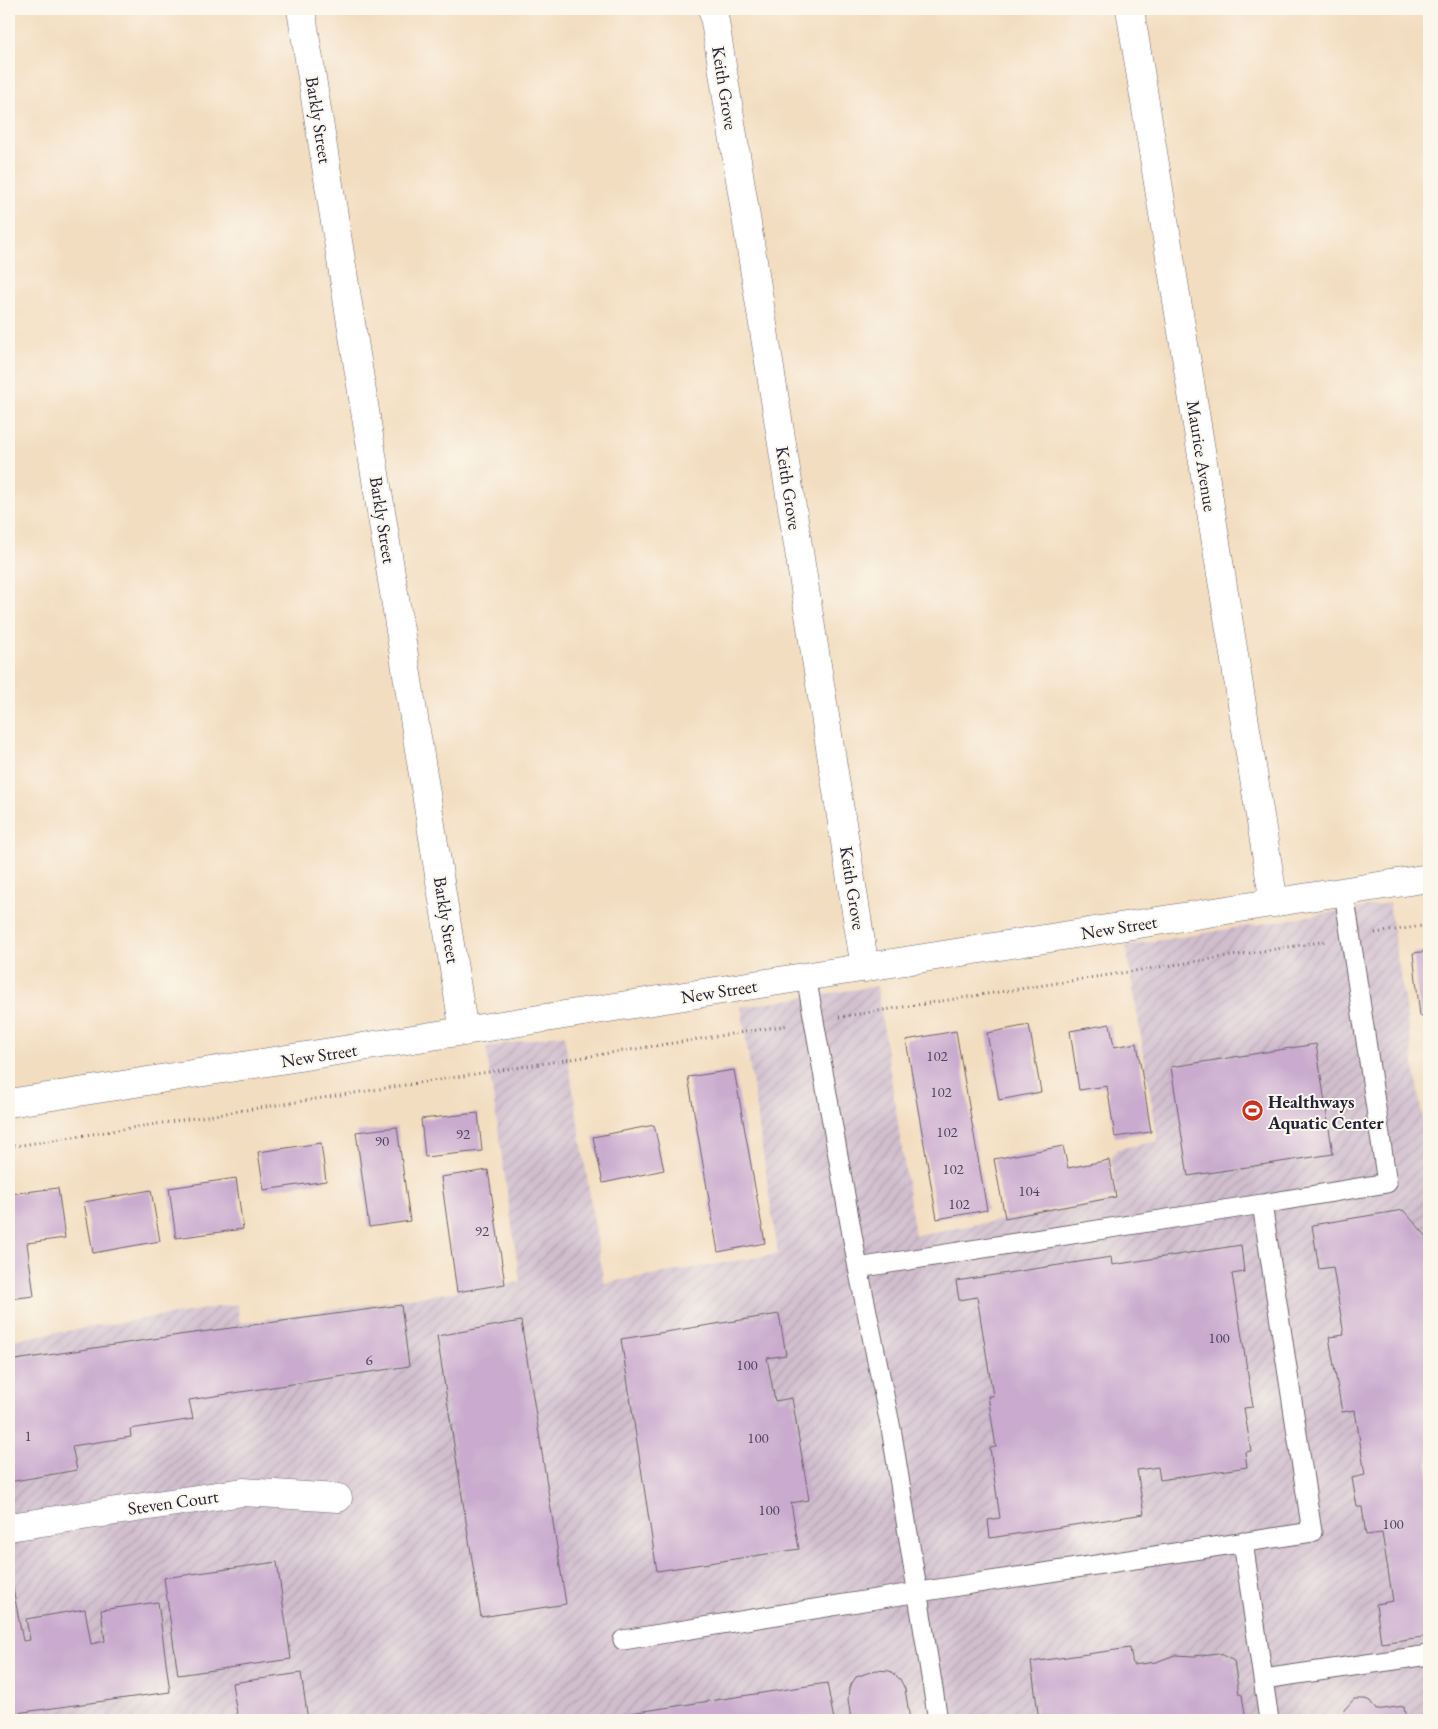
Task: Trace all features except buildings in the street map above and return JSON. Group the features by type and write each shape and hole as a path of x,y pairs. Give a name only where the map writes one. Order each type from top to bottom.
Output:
{"street":[{"name":"Barkly Street","path":"301,9 464,1032"},
{"name":"Keith Grove","path":"713,9 865,968"},
{"name":"Maurice Avenue","path":"1130,9 1274,903"},
{"name":"New Street","path":"9,1103 1429,878"},
{"name":"Steven Court","path":"9,1527 243,1492 338,1498"}],"lane":[{"path":"858,1268 1387,1183 1344,892"},
{"path":"806,976 858,1268 892,1434 919,1592 938,1720"},
{"path":"623,1640 919,1592 1312,1532 1262,1204"},
{"path":"1243,1542 1269,1720"},
{"path":"1263,1679 1429,1655"}],"path":[{"path":"9,1147 1429,925"}],"shaded area":[{"path":"1389,903 1426,1141 1429,1141 1429,1720 9,1720 9,1340 237,1304 240,1323 520,1282 486,1047 564,1034 604,1283 778,1254 741,1007 877,986 915,1235 1118,1200 1111,1158 1117,1149 1158,1141 1126,946"}],"place":[{"name":"Healthways Aquatic Center","path":"1252,1111"}]}
